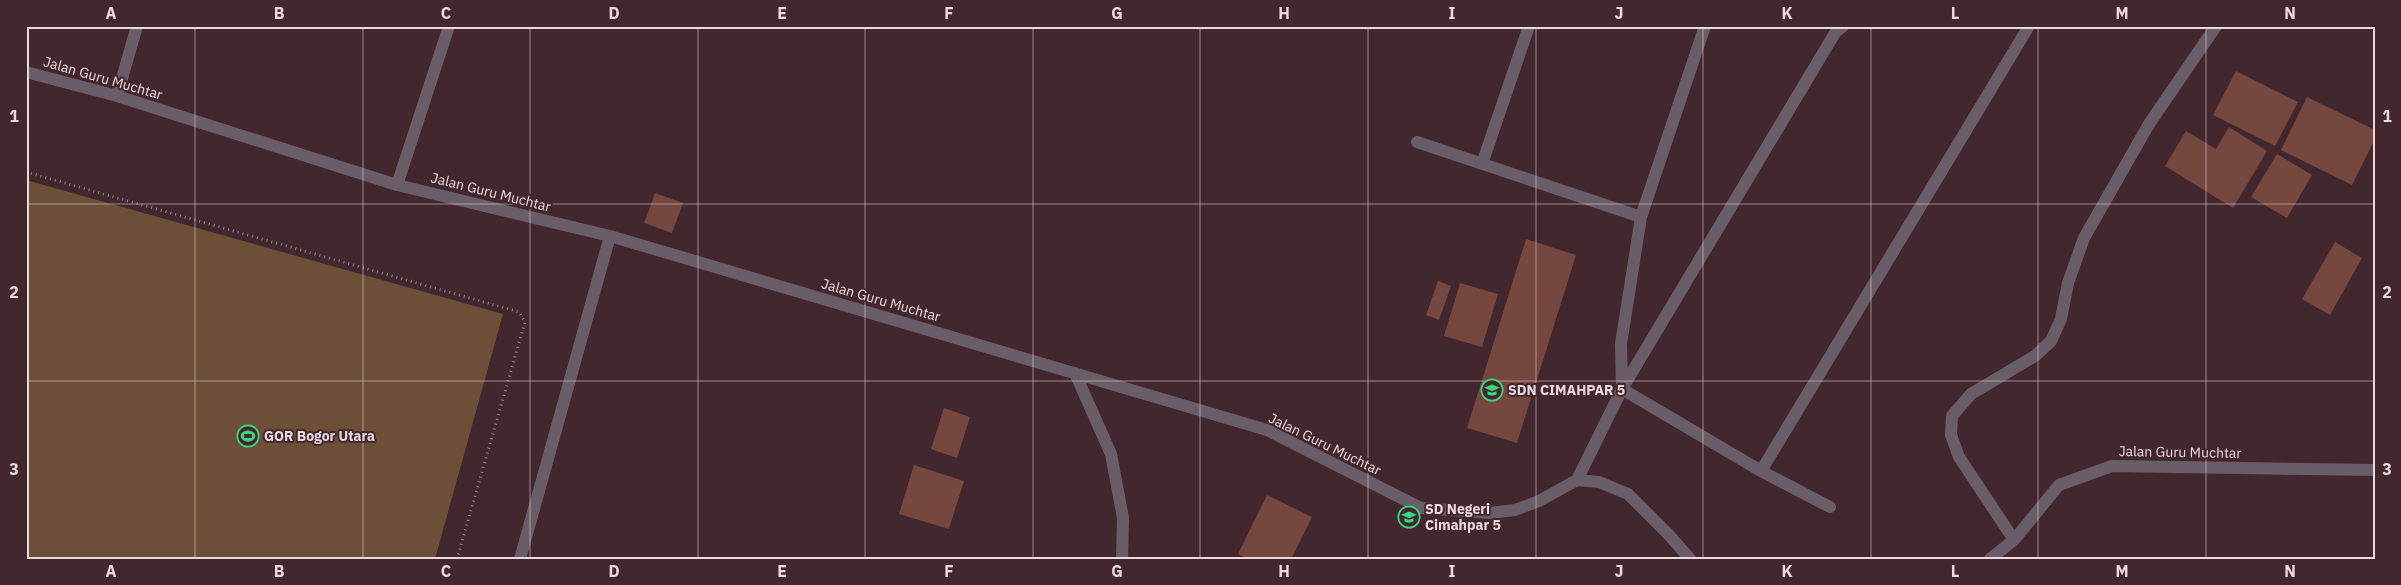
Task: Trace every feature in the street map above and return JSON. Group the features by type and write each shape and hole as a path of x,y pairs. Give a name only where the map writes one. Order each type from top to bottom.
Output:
{"street":[{"path":"116,96 137,26"},
{"path":"397,185 449,26"},
{"path":"1482,164 1529,26"},
{"path":"1622,389 1621,344 1641,217 1705,26"},
{"path":"1690,559 1628,494 1599,482 1578,480 1622,389 1835,33 1843,26"},
{"path":"1761,471 2029,26"},
{"path":"2014,540 1959,457 1951,435 1952,416 1971,394 2035,356 2051,341 2061,319 2068,283 2084,238 2149,124 2216,26"},
{"name":"Jalan Guru Muchtar","path":"26,72 116,96 397,185 610,236 1267,430 1421,508 1490,513 1515,510 1539,501 1578,480"},
{"path":"1417,142 1641,217"},
{"path":"520,559 610,236"},
{"path":"1075,373 1111,454 1123,518 1122,559"},
{"path":"1622,389 1761,471 1830,507"},
{"name":"Jalan Guru Muchtar","path":"1990,559 2014,540 2059,485 2112,466 2375,470"}],"path":[{"path":"26,172 519,312 525,322 457,559"}],"shaded area":[{"name":"GOR Bogor Utara","path":"26,180 503,314 435,559 26,559"}],"building":[{"path":"2236,71 2298,102 2275,146 2213,115"},
{"path":"2307,97 2375,130 2375,139 2352,185 2281,150"},
{"path":"2229,127 2267,151 2233,208 2165,166 2186,131 2216,149"},
{"path":"2277,154 2312,175 2287,218 2251,197"},
{"path":"655,193 683,203 672,233 644,223"},
{"path":"1526,239 1576,255 1517,443 1467,428"},
{"path":"2335,242 2362,258 2330,315 2302,299"},
{"path":"1438,281 1451,286 1439,320 1426,315"},
{"path":"1460,283 1498,294 1482,347 1444,336"},
{"path":"944,408 970,417 957,458 931,449"},
{"path":"914,465 964,481 949,529 899,514"},
{"path":"1267,495 1312,517 1291,559 1248,559 1238,554"}],"place":[{"name":"SDN CIMAHPAR 5","path":"1492,390"},
{"name":"GOR Bogor Utara","path":"248,436"},
{"name":"SD Negeri Cimahpar 5","path":"1409,517"}]}
